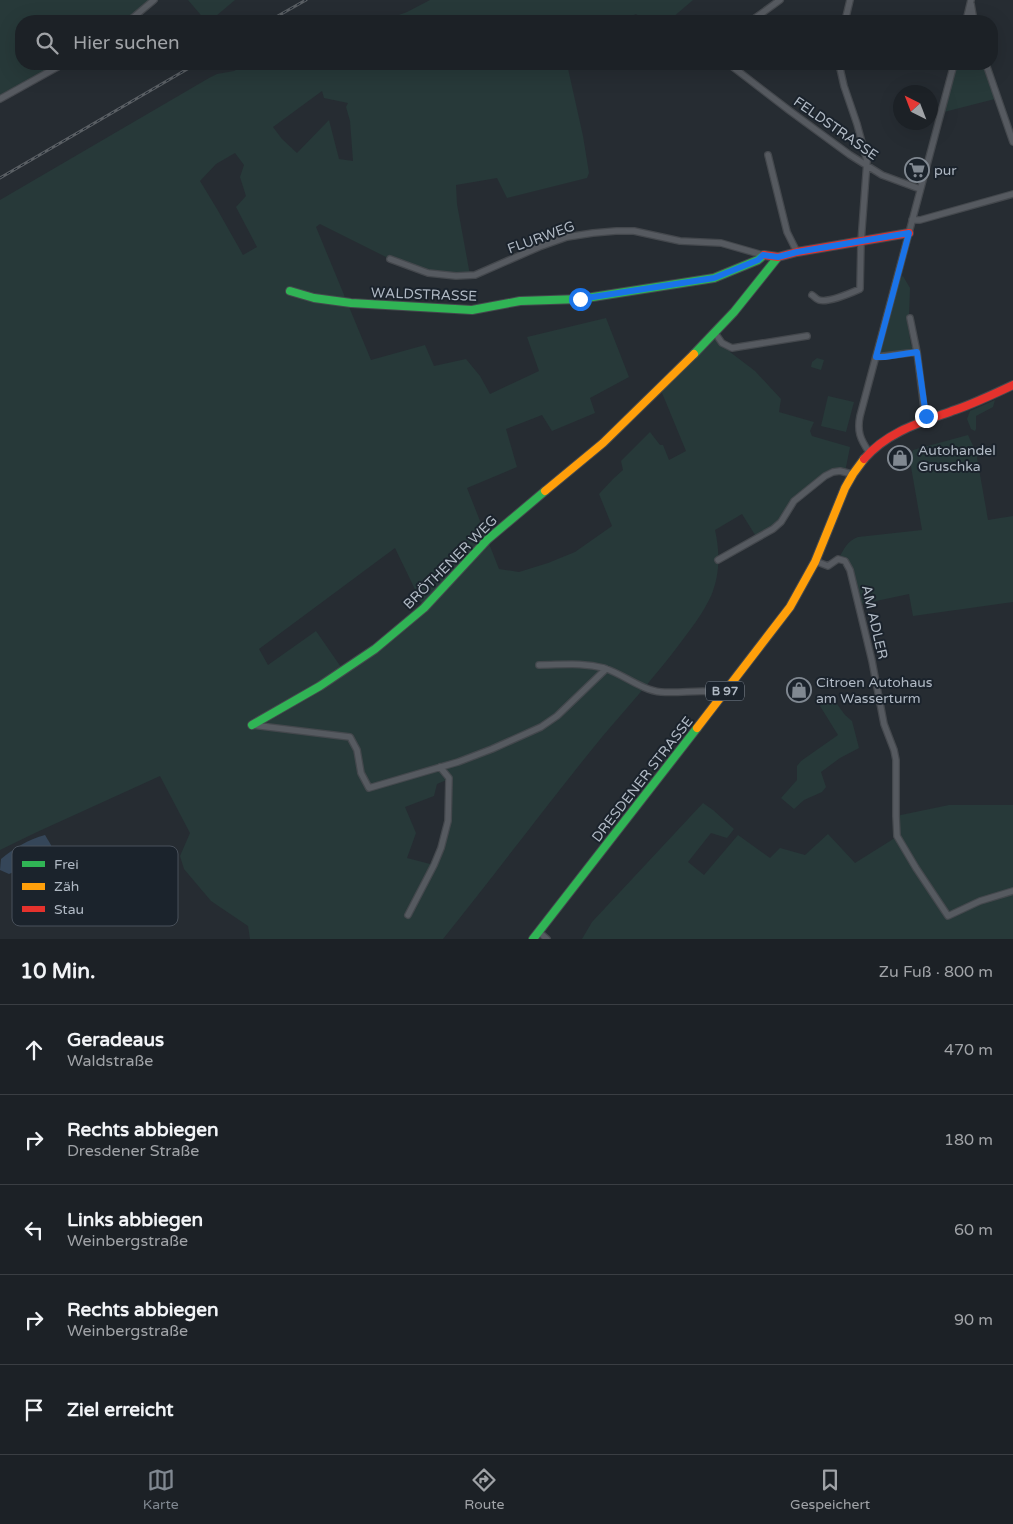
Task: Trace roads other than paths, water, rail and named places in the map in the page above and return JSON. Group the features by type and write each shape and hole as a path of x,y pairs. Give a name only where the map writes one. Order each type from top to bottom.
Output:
{"street":[{"path":"136,15 154,0"},
{"path":"759,15 780,0"},
{"path":"846,15 850,0"},
{"path":"968,15 972,1"},
{"path":"972,1 973,15"},
{"path":"0,99 52,70"},
{"name":"FELDSTRASSE","path":"737,70 790,111 882,176 920,189"},
{"path":"812,295 819,300 825,300 860,290 861,242 867,157 844,86 841,70"},
{"path":"869,452 862,442 858,429 860,416 952,70"},
{"path":"988,70 1013,142"},
{"path":"768,155 786,232 797,252"},
{"path":"912,220 920,220 1013,194"},
{"name":"FLURWEG","path":"390,259 428,272 456,276 475,275 539,247 567,238 616,231 634,231 680,241 721,242 763,255"},
{"path":"763,255 778,257 909,233"},
{"name":"WALDSTRASSE","path":"290,291 314,298 351,303 472,310 520,301 580,299 714,278 758,260 763,255"},
{"name":"BRÖTHENER WEG","path":"252,725 320,686 380,645 443,589 487,540 602,443 715,333 740,306 778,257"},
{"path":"910,318 927,419"},
{"path":"715,333 722,343 732,348 807,336"},
{"path":"876,357 917,352"},
{"name":"B 97","path":"869,452 895,433 1013,385"},
{"name":"DRESDENER STRASSE","path":"533,939 790,607 815,561 852,474 869,452"},
{"path":"718,560 773,529 794,501 825,476 840,472 852,474"},
{"name":"AM ADLER","path":"815,561 828,566 838,558 845,561 850,570 872,661 884,724 896,760 898,836 916,868 948,916 980,901 1013,891"},
{"path":"539,665 582,664 606,668 645,687 660,692 703,690 723,693"},
{"path":"252,725 350,737 357,750 361,773 369,788 492,749 541,727 557,716 606,668"},
{"path":"408,915 438,857 448,821 449,778 440,767"},
{"path":"539,932 547,939"}],"water":[{"path":"45,835 51,846 19,846 27,841"},
{"path":"12,851 12,873 9,874 0,870 1,859"}],"railway":[{"path":"280,15 306,0"},
{"path":"0,178 186,70"}],"place":[{"name":"pur","path":"917,170"},
{"name":"Autohandel Gruschka","path":"900,458"},
{"name":"Citroen Autohaus am Wasserturm","path":"799,690"}]}
